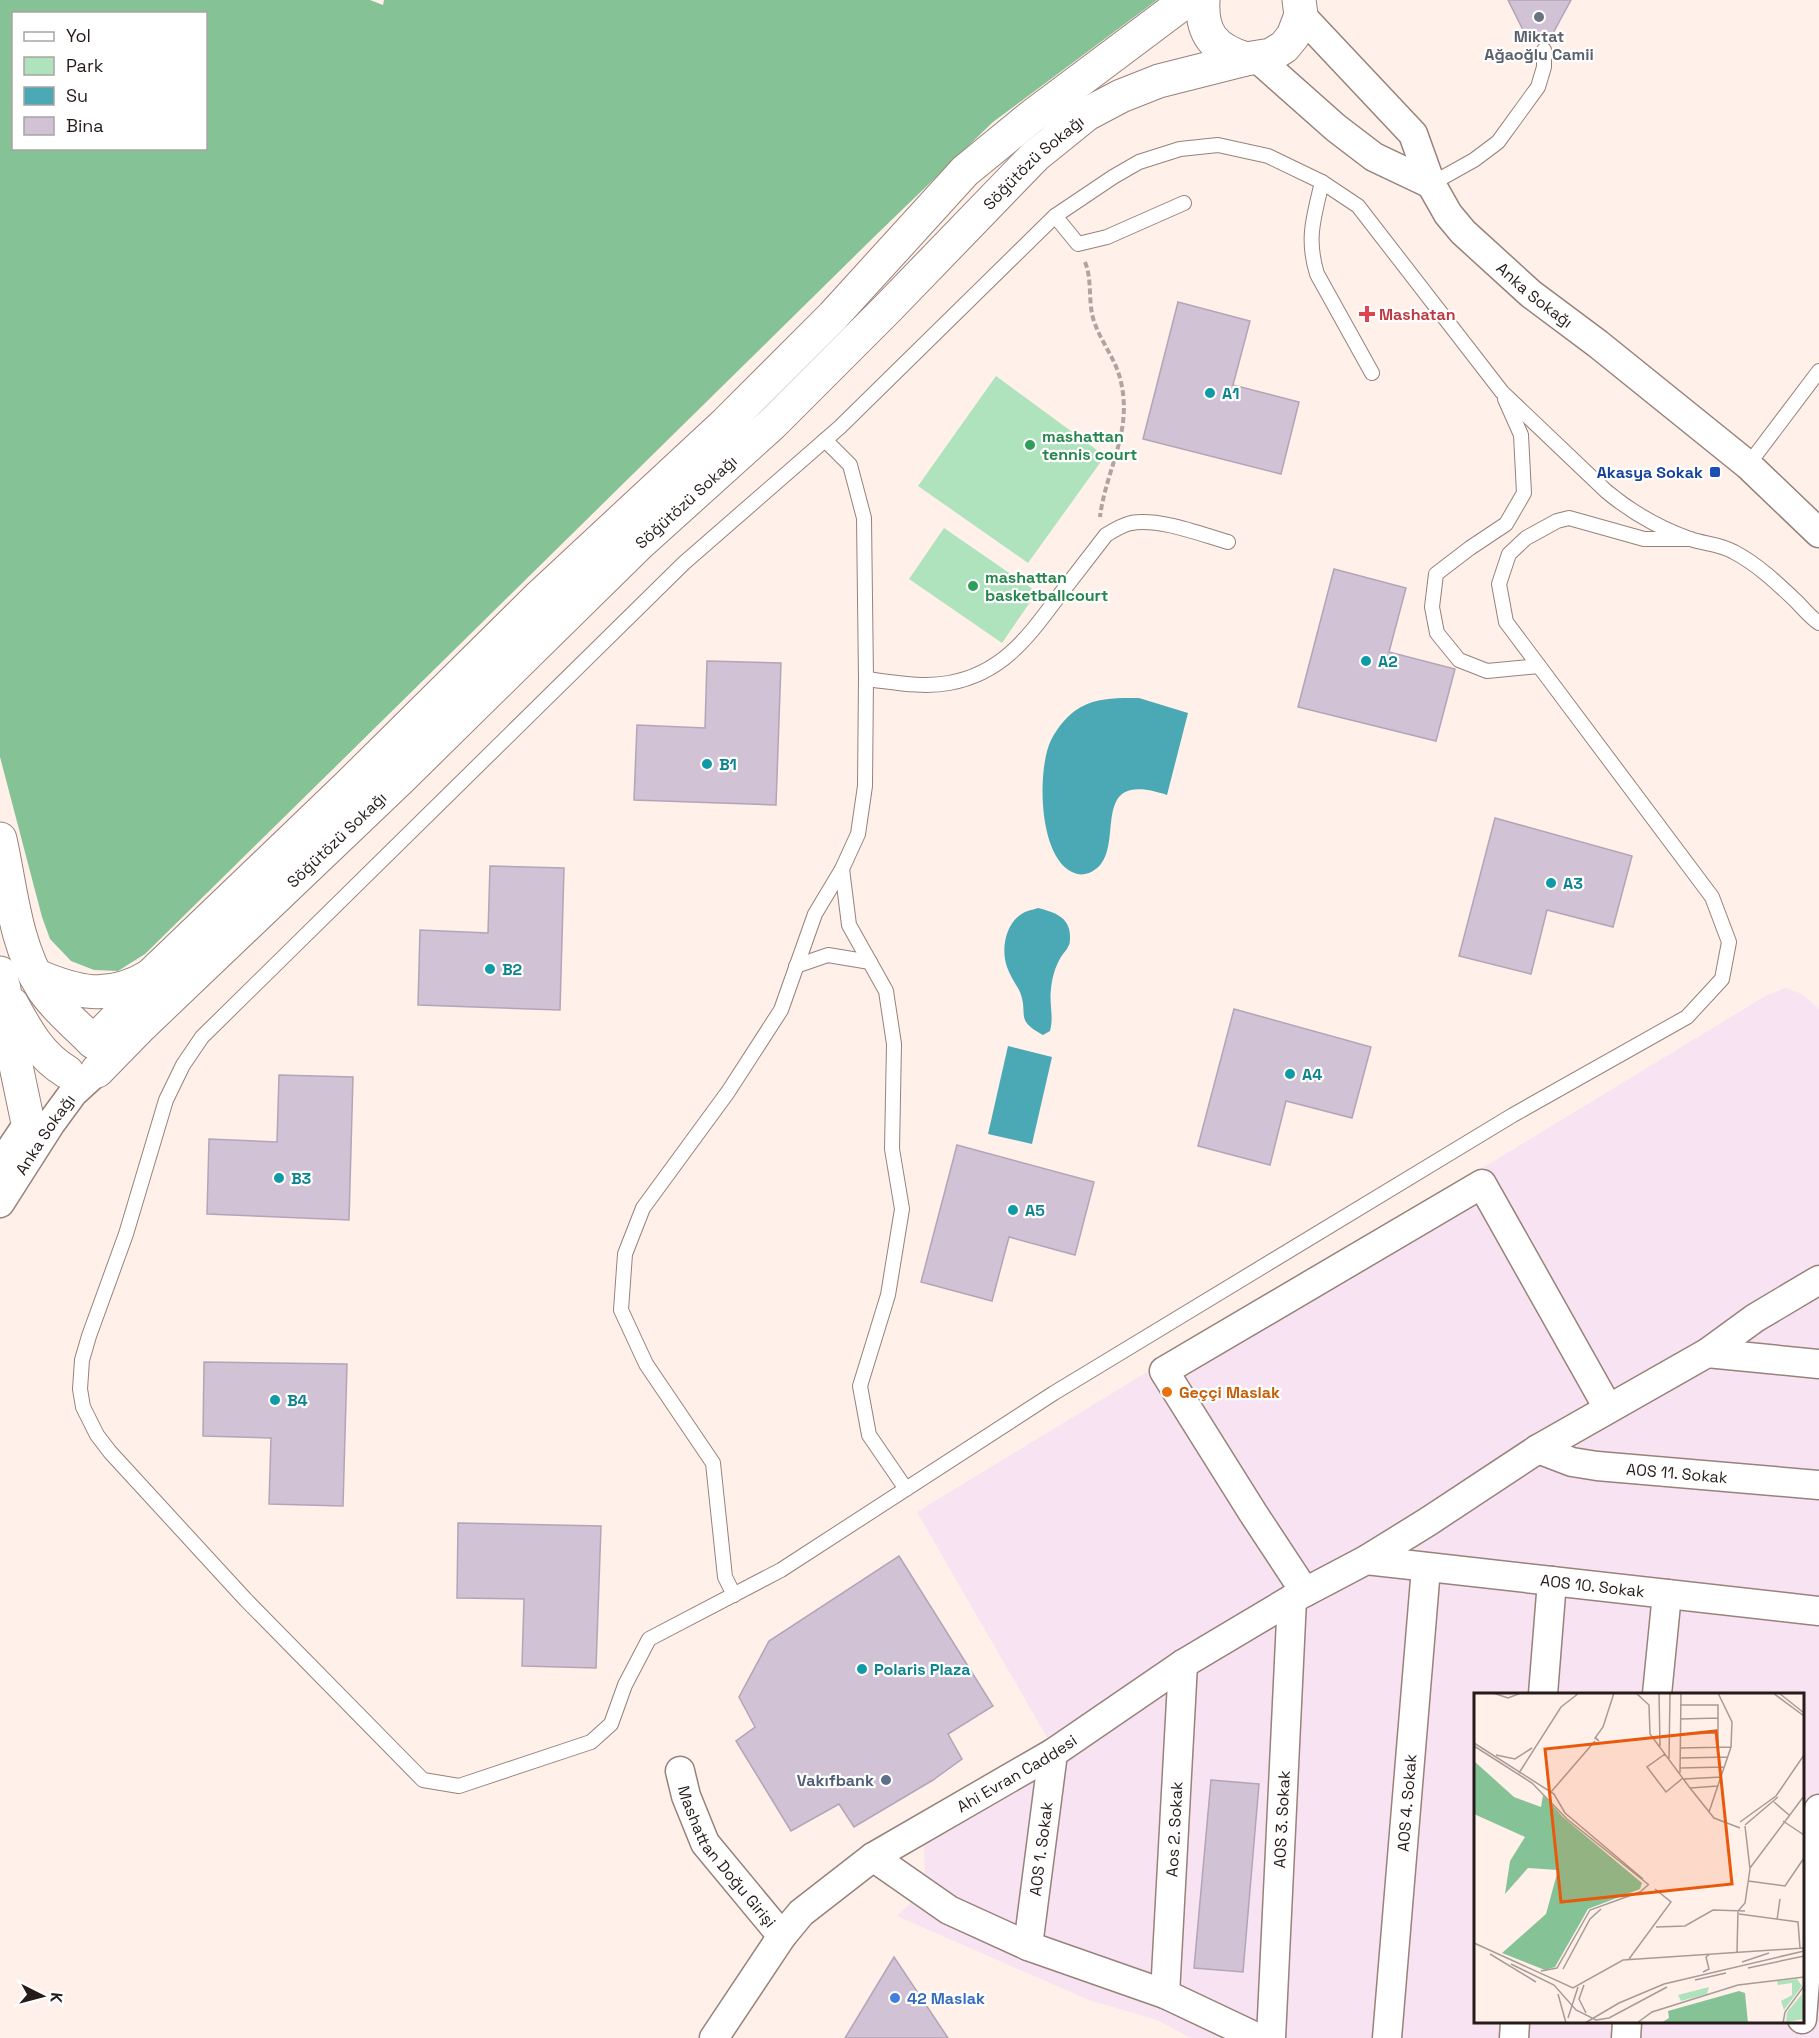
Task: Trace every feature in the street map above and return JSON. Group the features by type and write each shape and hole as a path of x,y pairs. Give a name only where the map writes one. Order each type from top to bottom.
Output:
{"street":[{"name":"Söğütözü Sokağı","path":"150,976 346,788 540,596 726,423 833,316 965,171 1031,117 1187,0"},
{"path":"1203,0 1202,16 1207,32 1217,45 1231,54 1252,59 1374,157 1431,184"},
{"name":"Söğütözü Sokağı","path":"86,1062 141,1026 401,778 639,544 765,430 887,309 1035,156 1087,114 1121,96 1159,81 1271,55 1293,36 1300,4"},
{"name":"Anka Sokağı","path":"1300,4 1413,134 1431,184 1448,214 1463,231 1531,294 1598,344 1748,465 1819,533"},
{"path":"0,839 20,937 35,975 56,1006 86,1062"},
{"path":"35,975 80,991 103,992 120,991 150,976"},
{"path":"2,981 24,1026 43,1053 56,1065 86,1062 150,976"},
{"path":"2,981 8,1028 28,1123"},
{"name":"Anka Sokağı","path":"0,1165 39,1106 86,1062"},
{"name":"Anka Sokağı","path":"0,1203 74,1093 86,1062"},
{"path":"1298,1596 1253,1514 1164,1371 1482,1184 1608,1408"},
{"name":"Ahi Evran Caddesi","path":"714,2038 782,1936 801,1913 873,1857 1053,1753 1183,1664 1298,1596 1366,1560 1430,1521 1538,1449 1707,1353 1755,1318 1819,1280"},
{"path":"1707,1353 1819,1364"},
{"name":"AOS 11. Sokak","path":"1538,1449 1572,1462 1597,1466 1819,1485"},
{"name":"AOS 10. Sokak","path":"1366,1560 1819,1611"},
{"name":"AOS 4. Sokak","path":"1387,2038 1426,1568"},
{"path":"1543,1693 1552,1581"},
{"path":"1658,1693 1667,1594"},
{"name":"AOS 3. Sokak","path":"1271,2038 1298,1596"},
{"name":"Aos 2. Sokak","path":"1165,1994 1183,1664"},
{"name":"AOS 1. Sokak","path":"1028,1946 1053,1753"},
{"name":"Mashattan Doğu Girişi","path":"680,1771 686,1796 705,1843 782,1936"},
{"path":"1804,1995 1819,1809"},
{"path":"873,1857 950,1910 1028,1946 1165,1994 1258,2038"},
{"path":"1514,2038 1515,2023"},
{"path":"1626,2038 1627,2023"},
{"path":"1801,2038 1802,2023"}],"lane":[{"path":"1431,184 1474,160 1498,142 1538,87 1544,67 1544,50"},
{"path":"1691,539 1644,539 1569,518 1557,521 1526,537 1509,554 1499,584 1506,622 1712,897 1729,942 1722,979 1687,1017 1513,1115 1054,1393 781,1570 649,1640 625,1685 611,1724 591,1742 459,1786 423,1780 246,1600 97,1435 82,1407 80,1389 82,1360 126,1234 166,1100 183,1065 202,1037 684,563 825,440 1055,216 1139,162 1180,149 1218,145 1268,156 1322,182 1358,206 1502,392 1621,504 1653,523 1691,539 1722,546 1757,566 1810,618 1819,623"},
{"path":"1322,182 1311,231 1310,245 1313,260 1317,274 1372,373"},
{"path":"1055,216 1078,244 1107,237 1185,202"},
{"path":"1748,465 1819,370"},
{"path":"1502,392 1521,435 1524,493 1506,524 1436,574 1432,607 1437,633 1459,660 1487,671 1539,666"},
{"path":"734,1595 725,1577 713,1463 646,1364 621,1310 625,1254 643,1208 728,1092 781,1010 815,914 842,870 858,834 863,796 866,679 864,518 850,465 825,440"},
{"path":"866,679 917,685 948,684 977,675 1000,663 1023,643 1106,535 1130,523 1146,522 1228,542"},
{"path":"842,870 849,924 886,991 894,1044 892,1149 902,1209 888,1295 860,1386 869,1435 906,1489"},
{"path":"796,966 828,955 870,962"}],"path":[{"path":"1078,244 1088,270 1094,323 1120,377 1122,393 1122,434 1100,516 1106,535"}],"shaded area":[{"path":"1786,988 1802,994 1819,1009 1819,2038 1191,2038 1157,2020 1089,2000 897,1916 925,1888 924,1844 1063,1765 917,1512 1767,995"}],"green space":[{"path":"0,0 370,0 383,5 384,0 1157,0 993,122 145,954 118,971 94,970 71,961 50,939 42,917 0,757"},
{"path":"996,376 1105,456 1028,563 918,486"},
{"name":"mashattan basketballcourt","path":"944,528 1037,592 1002,643 909,579"}],"water":[{"path":"1139,698 1188,713 1167,795 1140,789 1124,793 1116,802 1108,850 1101,864 1089,873 1074,873 1061,863 1052,849 1047,831 1043,790 1046,753 1051,740 1064,721 1081,707 1102,700"},
{"path":"1038,908 1060,916 1067,924 1070,936 1069,945 1057,965 1052,981 1050,1031 1043,1035 1025,1021 1020,992 1008,970 1004,953 1011,925 1024,912"},
{"path":"1008,1046 1052,1057 1032,1144 988,1134"}],"building":[{"name":"Miktat Ağaoğlu Camii","path":"1508,0 1571,0 1552,35 1526,36"},
{"name":"A1","path":"1178,302 1250,321 1233,385 1299,402 1281,474 1143,439"},
{"name":"A2","path":"1334,569 1406,588 1389,652 1455,669 1436,741 1298,707"},
{"name":"B1","path":"707,661 781,663 776,805 634,800 637,725 705,728"},
{"name":"A3","path":"1495,818 1632,856 1613,927 1547,910 1531,974 1459,956"},
{"name":"B2","path":"490,866 564,868 560,1010 418,1005 420,930 488,933"},
{"name":"A4","path":"1234,1009 1371,1047 1352,1118 1286,1101 1270,1165 1198,1146"},
{"name":"B3","path":"279,1075 353,1077 349,1220 207,1214 209,1139 277,1142"},
{"name":"A5","path":"957,1145 1094,1182 1075,1255 1009,1237 992,1301 921,1282"},
{"name":"B4","path":"204,1362 347,1364 343,1506 269,1504 271,1438 203,1436"},
{"path":"458,1523 601,1526 596,1668 522,1666 524,1599 457,1598"},
{"name":"Polaris Plaza","path":"899,1556 993,1706 948,1734 962,1759 933,1780 854,1827 839,1804 791,1831 736,1741 755,1727 739,1697 769,1641"},
{"path":"1211,1780 1259,1784 1243,1972 1194,1968"},
{"name":"42 Maslak","path":"894,1957 948,2038 845,2038"}],"place":[{"name":"Miktat Ağaoğlu Camii","path":"1539,17"},
{"name":"Mashatan","path":"1367,314"},
{"name":"A1","path":"1210,393"},
{"name":"mashattan tennis court","path":"1030,445"},
{"name":"Akasya Sokak","path":"1715,472"},
{"name":"mashattan basketballcourt","path":"973,586"},
{"name":"A2","path":"1366,661"},
{"name":"B1","path":"707,764"},
{"name":"A3","path":"1551,883"},
{"name":"B2","path":"490,969"},
{"name":"A4","path":"1290,1074"},
{"name":"B3","path":"279,1178"},
{"name":"A5","path":"1013,1210"},
{"name":"Geççi Maslak","path":"1167,1392"},
{"name":"B4","path":"275,1400"},
{"name":"Polaris Plaza","path":"862,1669"},
{"name":"Vakıfbank","path":"886,1780"},
{"name":"42 Maslak","path":"895,1998"}]}
